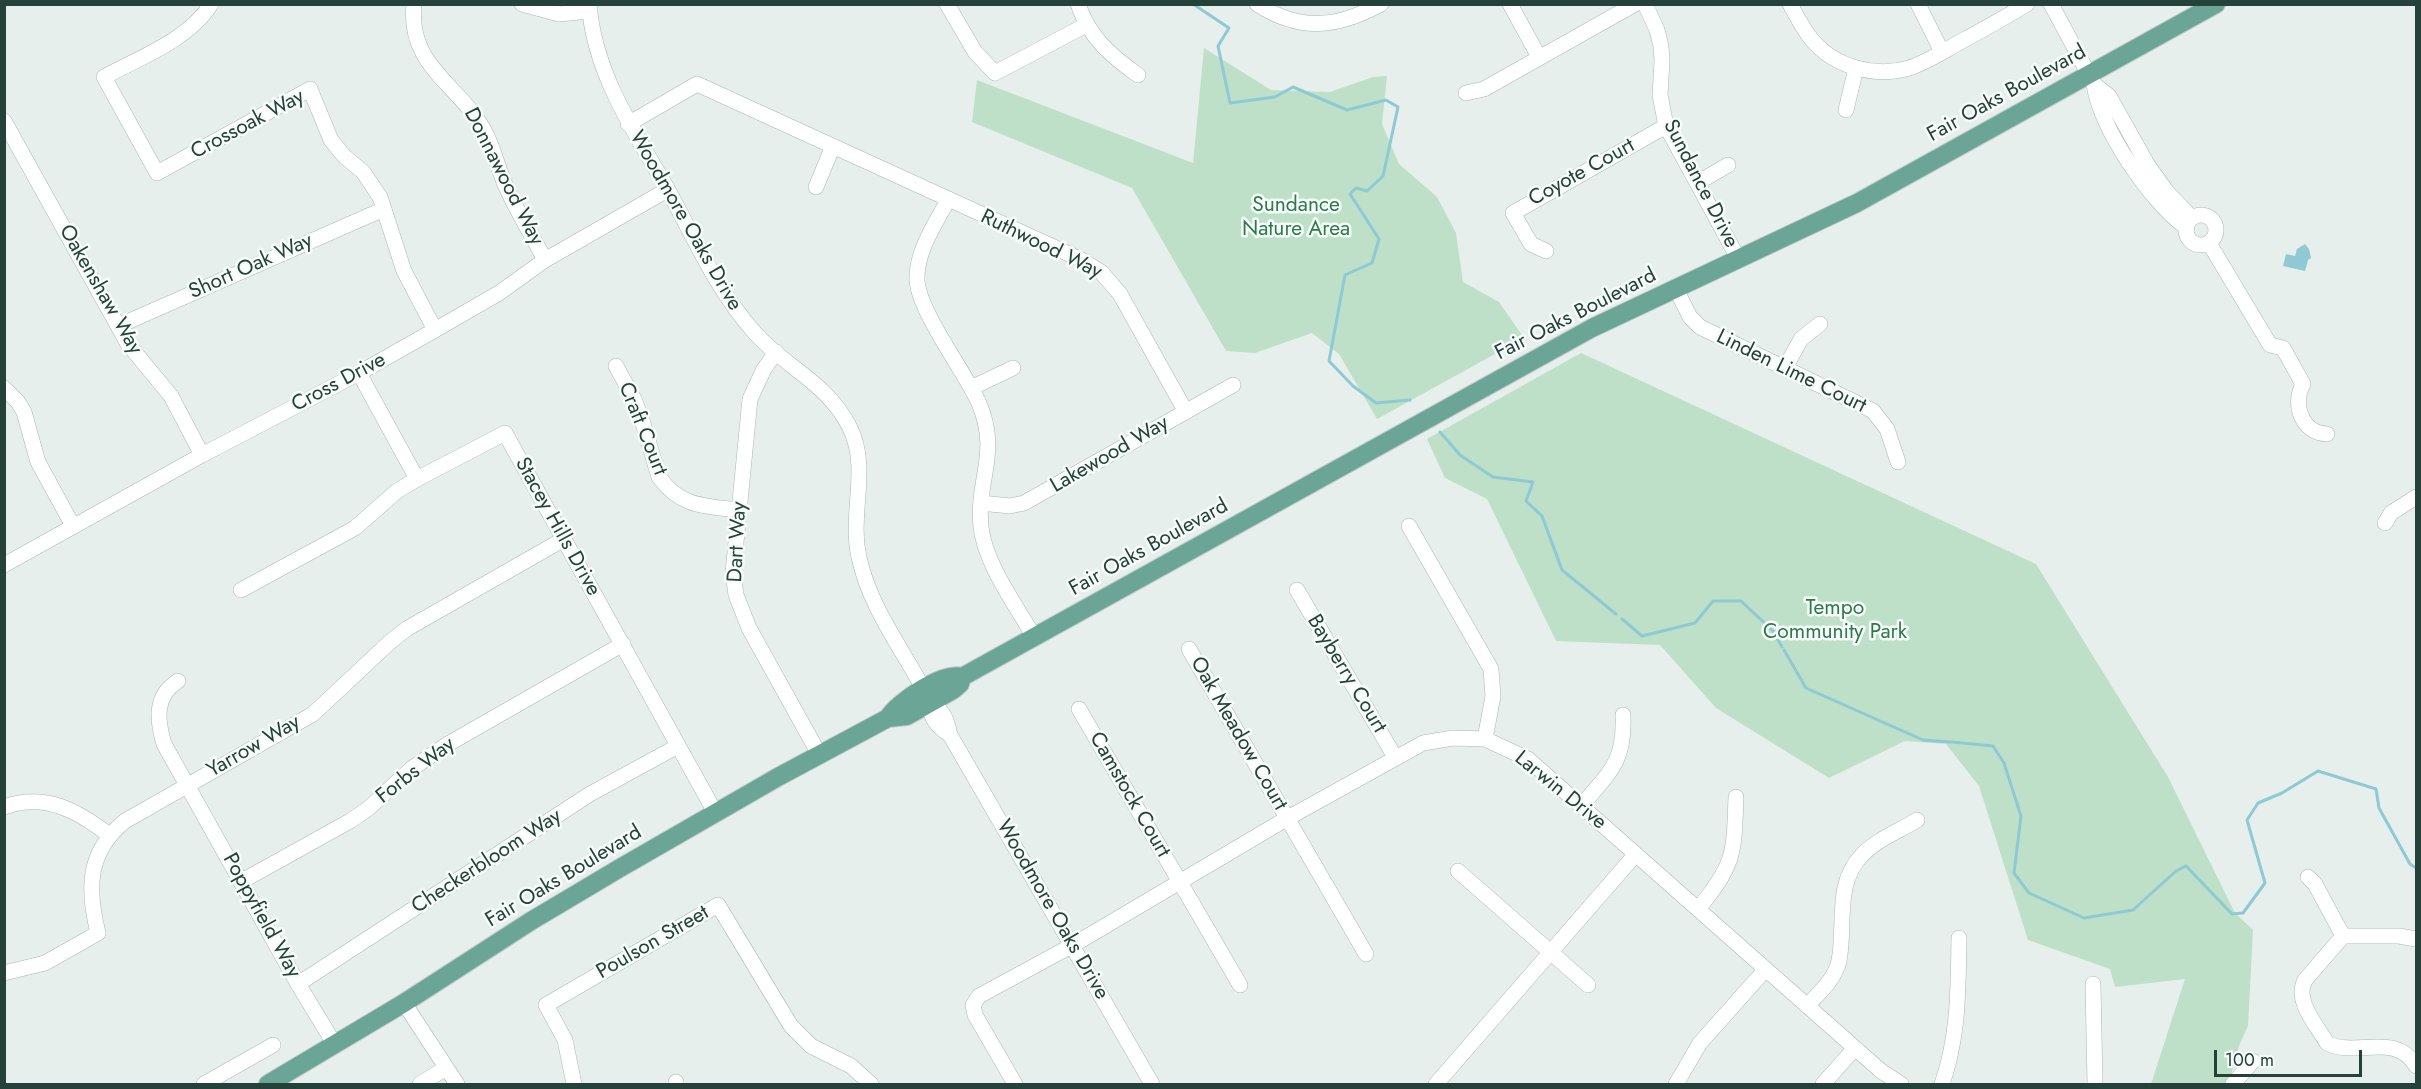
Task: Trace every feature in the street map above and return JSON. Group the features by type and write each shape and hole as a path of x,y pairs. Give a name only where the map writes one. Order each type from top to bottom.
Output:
{"main road":[{"name":"Fair Oaks Boulevard","path":"268,1084 404,1004 531,921 819,754 888,718 907,716 928,696 953,690 960,684 962,677 1592,328 1857,203 2091,79 2216,4"}],"street":[{"name":"Crossoak Way","path":"211,4 203,17 186,32 104,77 157,173 310,89 331,140 374,186 404,271 435,330"},
{"name":"Donnawood Way","path":"414,4 416,35 423,56 433,71 455,91 476,116 488,137 507,190 545,260"},
{"path":"522,4 559,14 590,8"},
{"path":"947,4 975,51 995,73 1086,26"},
{"path":"1078,4 1086,26 1110,54 1138,75"},
{"path":"1257,4 1279,17 1297,22 1321,24 1347,20 1381,4"},
{"path":"1510,4 1539,57"},
{"path":"1466,93 1484,88 1635,4"},
{"name":"Sundance Drive","path":"1645,4 1657,30 1661,46 1660,95 1666,126 1739,260"},
{"path":"1790,4 1813,41 1838,61 1875,72 1899,70 1919,64 2027,4"},
{"path":"1918,4 1942,52"},
{"path":"2051,4 2091,79 2109,96 2112,115 2141,168 2167,192 2189,223 2188,237 2195,243 2209,243"},
{"name":"Woodmore Oaks Drive","path":"590,8 601,64 615,101 725,296 758,336 825,391 850,428 856,442 860,468 855,523 859,559 879,610 928,696 940,708 950,735 1152,1084"},
{"path":"1845,110 1856,68"},
{"name":"Ruthwood Way","path":"628,124 697,84 1082,260 1101,272 1120,294 1186,412"},
{"name":"Oakenshaw Way","path":"4,121 128,345 171,396 202,455"},
{"name":"Coyote Court","path":"1546,251 1531,244 1513,213 1666,126"},
{"path":"816,187 833,146"},
{"path":"1697,183 1728,165"},
{"name":"Cross Drive","path":"4,565 202,455 359,373 499,293 545,260 667,190"},
{"path":"948,200 922,252 917,282 924,306 979,403 988,433 988,466 981,503 981,527 988,553 1034,637"},
{"name":"Short Oak Way","path":"118,326 384,209"},
{"path":"2189,223 2202,215 2214,222 2216,231 2209,243"},
{"path":"2209,243 2270,345 2283,348 2303,384 2298,395 2300,416 2315,434 2327,434"},
{"name":"Linden Lime Court","path":"1676,289 1690,317 1700,327 1873,411 1887,429 1898,462"},
{"path":"1785,368 1801,339 1820,324"},
{"name":"Dart Way","path":"776,352 764,369 750,399 733,573 736,595 742,612 819,754"},
{"name":"Craft Court","path":"616,366 634,399 659,477 663,483 685,501 738,510"},
{"path":"971,388 1013,368"},
{"path":"241,590 355,528 397,491 417,479 359,373"},
{"name":"Lakewood Way","path":"981,503 1010,506 1024,503 1233,385"},
{"path":"4,388 24,412 38,462 73,526"},
{"name":"Stacey Hills Drive","path":"417,479 505,433 716,814"},
{"path":"2385,523 2391,513 2416,497"},
{"path":"1409,526 1491,669 1494,696 1485,739"},
{"name":"Yarrow Way","path":"4,973 45,963 98,933 93,912 91,886 97,858 109,835 138,812 313,714 390,641 408,628 564,539"},
{"name":"Bayberry Court","path":"1297,590 1395,757"},
{"name":"Forbs Way","path":"242,881 350,821 369,808 411,769 448,744 623,644"},
{"name":"Oak Meadow Court","path":"1189,649 1366,954"},
{"name":"Poppyfield Way","path":"178,681 165,691 158,713 164,744 298,984 335,1045"},
{"name":"Camstock Court","path":"1079,709 1240,985"},
{"path":"1581,806 1618,761 1624,737 1623,715"},
{"name":"Larwin Drive","path":"1015,1084 975,1015 973,1005 979,996 1073,945 1179,881 1395,757 1423,743 1453,738 1485,739 1528,759 1855,1048 1901,1084"},
{"name":"Checkerbloom Way","path":"298,984 590,794 678,746"},
{"path":"1698,909 1729,866 1734,848 1736,797"},
{"path":"4,807 33,801 59,805 87,818 109,835"},
{"path":"1807,1005 1826,987 1838,962 1843,894 1853,866 1863,854 1878,843 1917,820"},
{"path":"1436,1084 1635,855"},
{"path":"1458,871 1588,985"},
{"path":"2308,877 2315,884 2343,936"},
{"name":"Poulson Street","path":"574,1084 565,1040 546,1005 718,905 790,1026 811,1046 851,1066 872,1084"},
{"path":"2416,939 2399,936 2343,936 2305,980 2301,988 2302,1001 2326,1043 2342,1047 2393,1047 2403,1052 2416,1066"},
{"path":"1942,1084 1950,1060 1957,1025 1959,938"},
{"path":"1676,1084 1700,1043 1765,969"},
{"path":"2093,984 2096,1084"},
{"path":"404,1004 457,1084"},
{"path":"204,1084 273,1045"},
{"path":"1823,1084 1855,1048"},
{"path":"2233,1084 2253,1061"},
{"path":"420,1084 446,1068"}],"green space":[{"name":"Sundance Nature Area","path":"1204,48 1271,90 1330,92 1373,77 1387,76 1382,124 1399,164 1437,197 1456,233 1463,282 1499,302 1524,338 1377,419 1339,354 1312,333 1255,353 1226,351 1132,188 972,122 977,80 1193,163"},
{"name":"Tempo Community Park","path":"1581,353 2036,564 2168,777 2235,913 2253,930 2248,1026 2240,1043 2230,1079 2225,1084 2151,1084 2185,979 2115,987 2110,969 2028,940 1979,786 1946,744 1905,741 1829,778 1716,708 1660,645 1556,641 1487,499 1445,478 1427,439"}],"water":[{"path":"2305,244 2311,258 2308,260 2305,271 2283,266 2286,254 2295,256 2297,249"}],"waterway":[{"path":"1193,4 1229,28 1218,46 1230,103 1275,97 1293,87 1347,110 1386,100 1398,107 1383,176 1367,191 1356,188 1350,194 1379,239 1372,263 1345,275 1329,361 1353,386 1376,403 1410,400"},
{"path":"1440,432 1460,455 1493,477 1533,482 1526,501 1542,516 1562,570 1616,614"},
{"path":"1622,619 1642,636 1695,623 1713,601 1741,601 1773,631 1782,647"},
{"path":"1784,650 1806,688 1923,740 1950,742"},
{"path":"1952,742 1993,746 2004,763 2021,816 2014,873 2029,893 2038,897"},
{"path":"2040,898 2084,918 2133,910 2176,871 2186,866 2232,914 2243,913 2265,883 2247,820 2258,803 2282,793 2318,771 2376,789 2379,808 2410,864 2416,868"}]}
